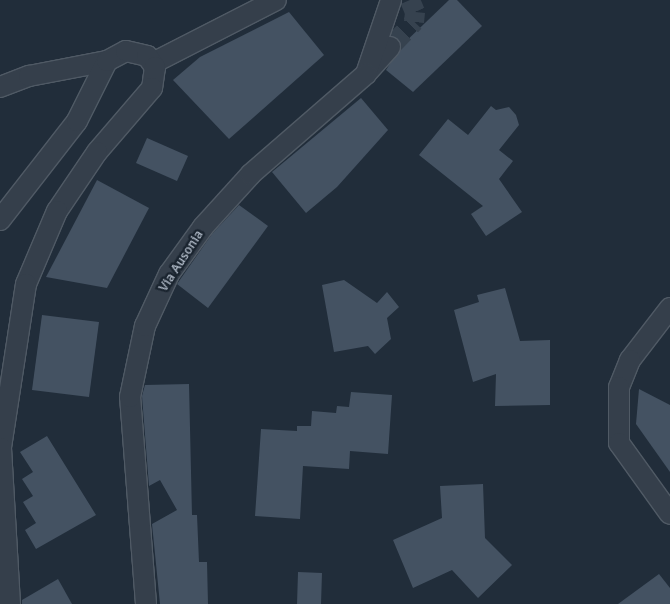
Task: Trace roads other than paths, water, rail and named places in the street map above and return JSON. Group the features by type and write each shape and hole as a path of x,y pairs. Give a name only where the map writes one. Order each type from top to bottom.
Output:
{"street":[{"path":"152,63 276,0"},
{"path":"366,74 391,0"},
{"name":"Via Ausonia","path":"146,604 130,397 145,326 169,274 202,227 251,174 366,74 390,47"},
{"path":"0,86 28,76 107,61 131,50 152,63 155,76 152,88 97,152 57,211 26,284 1,448 10,604"},
{"path":"0,220 77,121 107,61"},
{"path":"670,308 630,360 619,387 619,443 670,514"}],"tunnel":[{"path":"390,47 414,22 415,12 410,0"}]}
